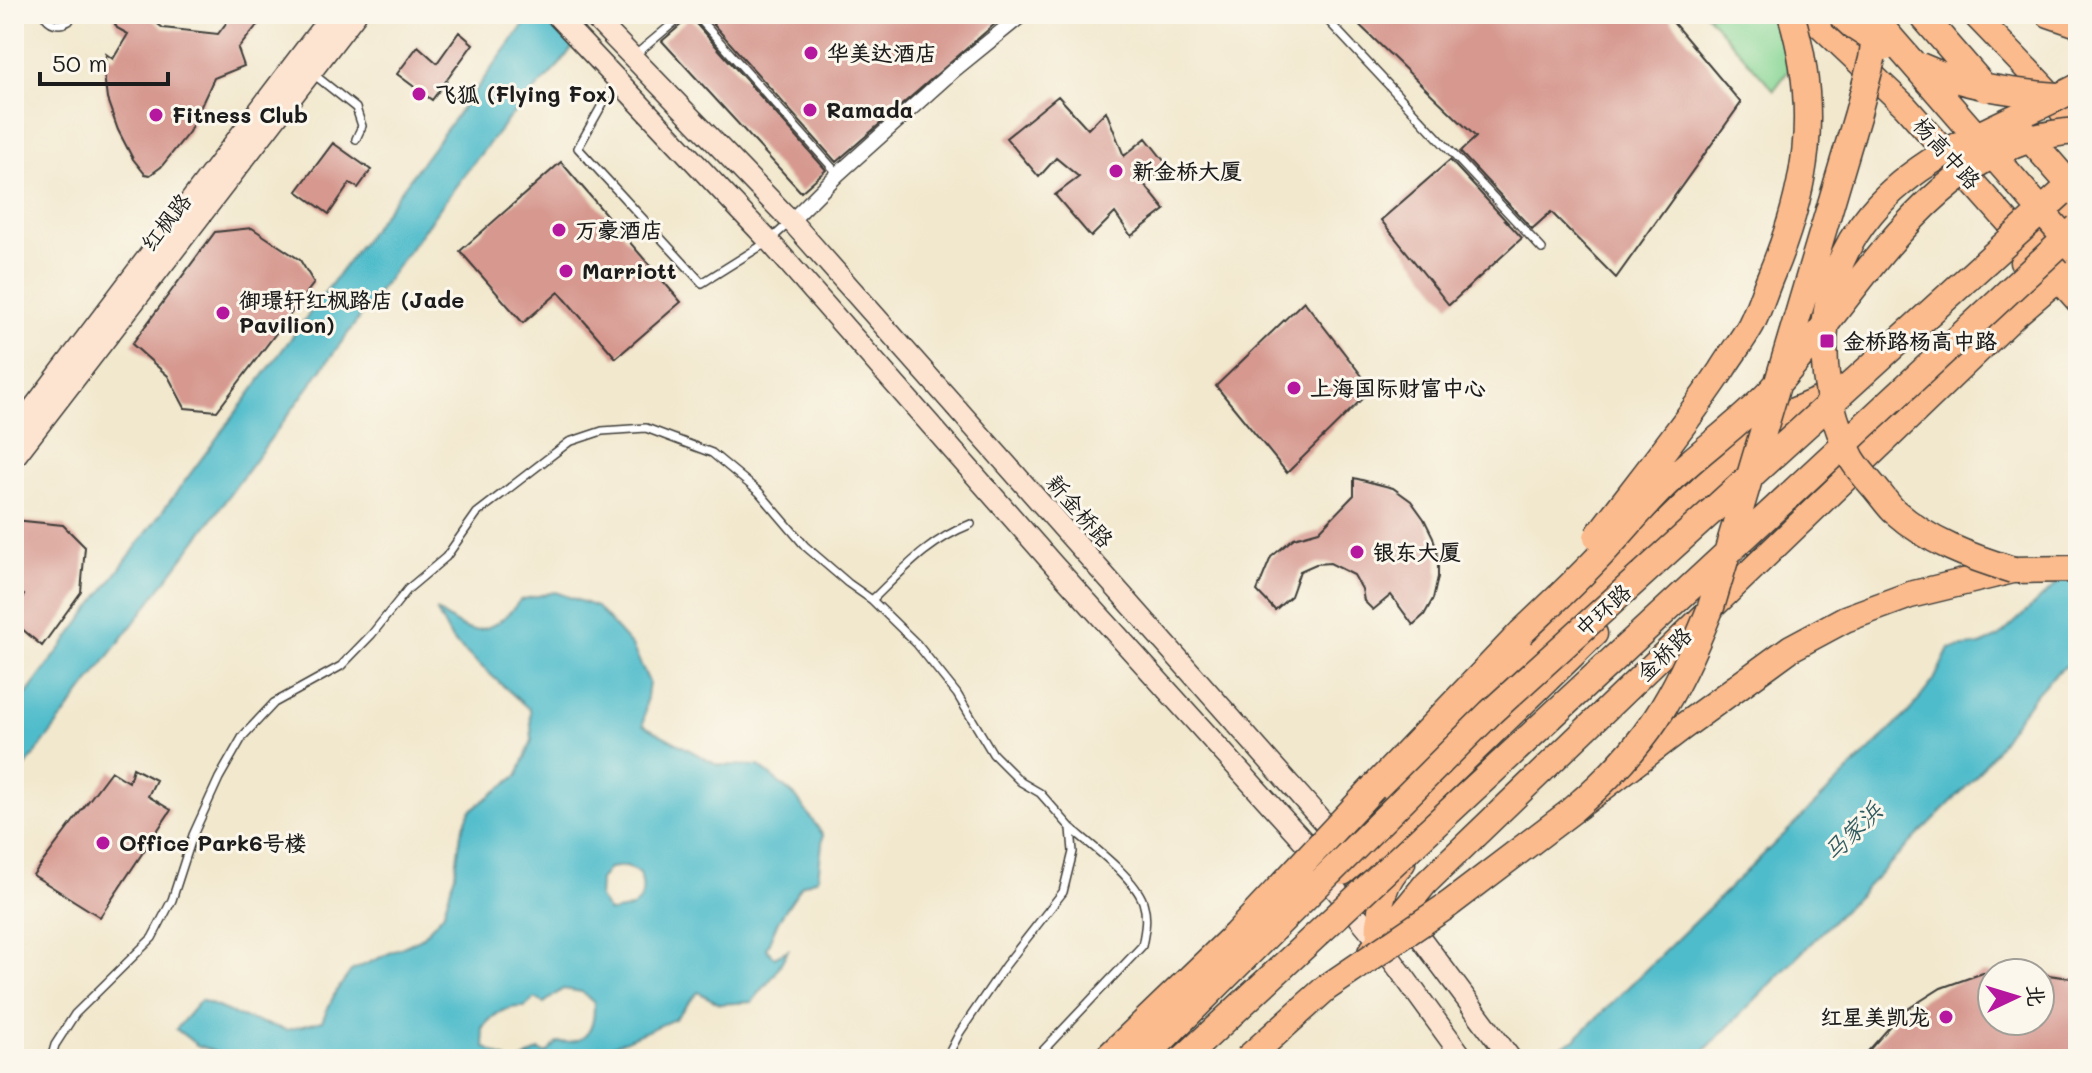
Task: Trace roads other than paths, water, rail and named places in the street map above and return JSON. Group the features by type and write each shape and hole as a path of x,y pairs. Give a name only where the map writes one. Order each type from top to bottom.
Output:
{"highway":[{"path":"1521,633 1701,400 1750,326 1795,209 1808,145 1808,98 1802,49 1791,14"},
{"path":"1840,14 1900,57 1947,78 2004,92 2078,97"},
{"name":"杨高中路","path":"1870,14 2078,253"},
{"path":"1572,810 1605,782 1636,749 1663,711 1687,667 1711,607 1858,113 1872,59 1878,14"},
{"path":"1921,14 2078,197"},
{"path":"2049,14 2078,24"},
{"path":"2013,570 1968,556 1925,535 1892,509 1853,461 1830,402 1822,342 1830,291 1845,253 1870,213 1903,182 1938,157 2078,87"},
{"path":"1106,1059 1236,934 1521,633 1594,562 1669,482 1769,393 1918,213 1953,182 1990,157 2031,140 2078,133"},
{"name":"中环路","path":"1143,1059 1461,742 2078,178"},
{"name":"中环路","path":"1183,1059 2078,227"},
{"path":"1247,1059 1326,988 1448,905 1791,648 1845,619 1910,595 2013,570 2078,569"},
{"path":"1236,934 1461,742"}],"main road":[{"name":"杨高中路","path":"1808,14 1905,106 2078,301"},
{"path":"1974,14 2046,89 2078,133"},
{"path":"1131,1059 1330,883 1358,862 1771,463 1829,395 2010,225 2078,167"},
{"path":"1851,474 1861,431 1876,405 2034,251 2078,197"},
{"path":"2059,279 2056,259 2061,244 2078,218"},
{"name":"金桥路","path":"1264,1059 1379,942 1426,883 2015,316 2078,262"},
{"path":"1330,883 1339,839 1760,431 1787,413 1829,395"},
{"path":"1379,942 1377,915 1384,892 1396,870 1535,734 1547,712 1562,666"}],"street":[{"name":"红枫路","path":"14,458 304,66 332,14"},
{"name":"红枫路","path":"14,433 304,66 356,14"},
{"path":"555,14 769,241 1053,564 1307,845 1330,883 1379,942 1464,1059"},
{"name":"新金桥路","path":"591,14 791,221 1339,839 1403,913 1511,1059"},
{"path":"791,221 838,174 954,70 1023,14"}],"lane":[{"path":"44,14 50,22 60,25 69,21 73,14"},
{"path":"159,14 179,14"},
{"path":"634,57 684,14"},
{"path":"695,14 838,174"},
{"path":"1322,14 1542,249"},
{"path":"304,66 356,108 362,126 356,139"},
{"path":"617,78 578,148 702,283 769,241 791,221"},
{"path":"51,1059 55,1045 75,1014 152,938 172,900 193,835 219,778 243,736 274,703 341,666 408,589 446,557 477,513 569,442 602,431 646,428 712,453 759,492 805,546 872,600 917,644 957,694 993,754 1021,782 1040,793 1071,828 1112,862 1143,899 1147,924 1142,946 1035,1059"},
{"path":"872,600 928,546 946,533 971,524"},
{"path":"946,1059 960,1032 1005,966 1063,892 1073,852 1071,828"}],"water":[{"path":"532,14 597,14 560,64 510,117 464,175 14,782 14,711"},
{"name":"马家浜","path":"2078,564 2078,659 2047,682 2033,698 1970,783 1696,1059 1549,1059 1557,1049 1575,1039 1908,713 1934,680 1949,649 1980,645 1999,637"},
{"path":"555,592 597,607 632,646 649,682 643,725 717,765 759,766 796,797 823,835 818,878 802,885 778,921 766,949 774,957 788,950 775,974 752,1002 720,1004 698,992 675,1019 582,1059 524,1059 539,1050 546,1054 558,1042 576,1041 591,1028 594,1003 582,992 563,989 544,1003 535,998 525,1007 501,1012 482,1028 485,1047 506,1059 236,1059 197,1045 176,1029 201,1000 241,1017 287,1030 322,1021 335,993 351,971 420,939 443,914 455,874 461,833 470,811 518,775 532,740 530,710 452,640 436,610 462,627 478,630 499,621 520,600","holes":["626,866 640,873 643,891 638,903 627,909 609,912 599,898 600,880 609,868"]}],"place":[{"name":"华美达酒店","path":"811,53"},
{"name":"飞狐 (Flying Fox)","path":"419,94"},
{"name":"Ramada","path":"810,110"},
{"name":"Fitness Club","path":"156,115"},
{"name":"新金桥大厦","path":"1116,171"},
{"name":"万豪酒店","path":"559,230"},
{"name":"Marriott","path":"566,271"},
{"name":"御璟轩红枫路店 (Jade Pavilion)","path":"223,313"},
{"name":"金桥路杨高中路","path":"1827,341"},
{"name":"上海国际财富中心","path":"1294,388"},
{"name":"银东大厦","path":"1357,552"},
{"name":"Office Park6号楼","path":"103,843"},
{"name":"红星美凯龙","path":"1946,1017"}]}
